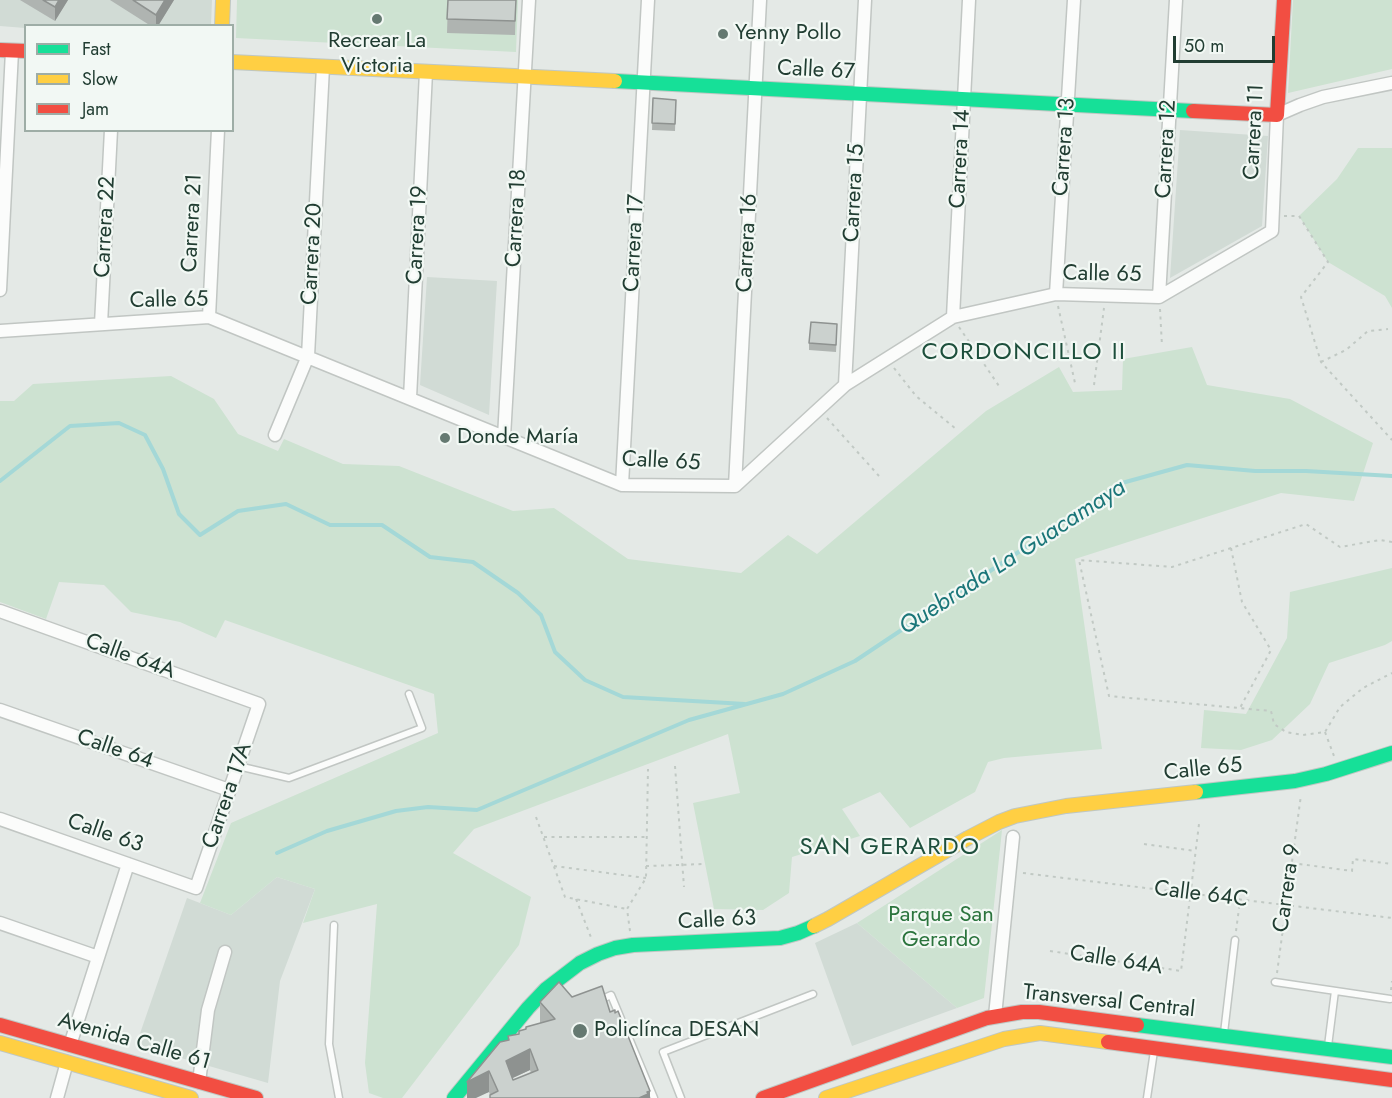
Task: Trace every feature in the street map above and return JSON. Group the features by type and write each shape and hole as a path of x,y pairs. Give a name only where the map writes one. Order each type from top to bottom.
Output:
{"street":[{"path":"222,24 224,0"},
{"name":"Carrera 18","path":"504,437 529,0"},
{"name":"Carrera 17","path":"622,485 648,0"},
{"name":"Carrera 16","path":"735,486 760,0"},
{"name":"Carrera 15","path":"845,385 865,0"},
{"name":"Carrera 14","path":"953,317 969,0"},
{"name":"Carrera 13","path":"1056,294 1074,0"},
{"name":"Carrera 12","path":"1159,297 1176,0"},
{"name":"Carrera 11","path":"1272,231 1284,0"},
{"path":"0,290 12,51"},
{"name":"Calle 67","path":"234,62 1277,115 1323,97 1392,83"},
{"name":"Carrera 20","path":"275,435 308,356 323,67"},
{"name":"Carrera 19","path":"410,398 426,72"},
{"name":"Carrera 22","path":"101,324 111,132"},
{"name":"Carrera 21","path":"210,316 218,132"},
{"name":"Calle 65","path":"0,331 210,316 622,485 735,486 845,385 953,317 1056,294 1159,297 1272,231"},
{"name":"Calle 64A","path":"0,611 259,704"},
{"name":"Carrera 17A","path":"196,888 259,704"},
{"name":"Calle 64","path":"0,710 230,790"},
{"name":"Calle 65","path":"1015,816 1066,806 1295,781 1326,774 1392,753"},
{"name":"Calle 63","path":"454,1098 546,989 580,963 615,948 633,945 759,940 798,933 814,927 968,838 1015,816"},
{"name":"Calle 63","path":"0,819 196,888"},
{"path":"995,1016 1013,837"},
{"path":"70,1045 128,864"},
{"path":"0,923 98,957"},
{"path":"197,1098 208,1010 225,952"},
{"name":"Transversal Central","path":"763,1098 995,1016 1022,1011 1392,1058"},
{"name":"Avenida Calle 61","path":"0,1025 256,1098"},
{"name":"Transversal Central","path":"826,1098 1004,1039 1030,1034 1049,1034 1392,1080"},
{"name":"Avenida Calle 61","path":"0,1043 191,1098"},
{"path":"57,1098 67,1062"}],"lane":[{"path":"238,766 289,778 422,728 409,694"},
{"path":"334,925 329,1044 339,1098"},
{"path":"1224,1036 1235,940"},
{"path":"1275,982 1390,999"},
{"path":"1328,1049 1335,991"},
{"path":"681,1098 663,1052 813,993"},
{"path":"589,1004 611,995 654,1098"},
{"path":"1147,1098 1155,1048"}],"path":[{"path":"1272,217 1299,216 1328,262 1301,297 1321,362 1392,440"},
{"path":"1056,294 1075,383"},
{"path":"1094,385 1105,296"},
{"path":"1159,297 1162,346"},
{"path":"953,317 1001,389"},
{"path":"1321,362 1346,350 1368,332 1388,329"},
{"path":"887,358 916,396 956,429"},
{"path":"819,409 879,476"},
{"path":"1325,732 1303,735 1286,732 1274,724 1271,711 1109,696 1079,560 1172,567 1306,524 1340,547 1380,540 1392,542"},
{"path":"1231,548 1242,602 1271,650 1240,708"},
{"path":"1325,732 1340,708 1364,688 1392,673"},
{"path":"1325,732 1339,770"},
{"path":"675,766 684,887"},
{"path":"633,945 627,909 646,878 648,769"},
{"name":"Carrera 9","path":"1275,982 1301,794"},
{"path":"537,817 565,897 627,909"},
{"path":"1191,893 1199,824"},
{"path":"543,837 646,837"},
{"path":"1144,844 1196,851"},
{"path":"1292,863 1352,871 1353,859 1392,864"},
{"path":"646,866 705,864"},
{"path":"554,866 646,878"},
{"name":"Calle 64C","path":"1009,872 1392,918"},
{"name":"Calle 64A","path":"1050,951 1181,971 1191,893"},
{"path":"576,899 598,954"},
{"path":"1235,940 1240,899"}],"shaded area":[{"path":"0,0 212,0 211,24 24,24 24,28 0,26"},
{"path":"1180,130 1268,136 1262,226 1170,278"},
{"path":"427,277 497,281 489,415 420,385"},
{"path":"277,877 315,889 280,981 268,1083 136,1045 187,898 231,915"},
{"path":"857,923 957,1008 852,1046 815,943"}],"green space":[{"name":"Recrear La Victoria","path":"237,0 518,0 516,52 236,38"},
{"path":"1293,0 1392,0 1392,69 1288,93"},
{"path":"1358,148 1392,148 1392,308 1385,296 1328,262 1299,216 1337,179"},
{"path":"1192,347 1207,385 1290,399 1373,443 1354,501 1281,493 1075,559 1102,749 1004,758 988,762 975,792 910,828 880,792 842,809 860,836 792,857 789,893 763,910 714,909 693,803 740,793 728,734 474,829 453,853 531,897 519,945 402,1098 383,1098 369,1093 365,1063 377,904 303,923 315,889 277,877 231,915 200,903 231,823 438,733 434,694 225,620 216,638 180,622 131,612 104,585 59,582 46,619 0,602 0,401 14,401 33,384 171,376 214,399 238,434 278,451 284,439 343,464 399,466 513,511 554,508 628,559 741,573 788,535 817,554 986,411 1059,367 1073,392 1122,390 1123,359"},
{"path":"1392,568 1392,641 1329,663 1310,704 1272,740 1241,750 1201,748 1204,710 1246,714 1287,638 1290,592"},
{"name":"Parque San Gerardo","path":"1002,830 984,998 957,1008 857,923"}],"building":[{"path":"43,0 59,0 55,7"},
{"path":"133,0 165,0 156,15"},
{"path":"448,0 516,0 515,21 447,19"},
{"path":"653,98 676,100 675,124 652,123"},
{"path":"811,322 837,324 836,345 809,343"},
{"name":"Policlínca DESAN","path":"559,982 572,997 602,986 610,1012 618,1011 650,1091 647,1092 648,1094 639,1098 490,1098 490,1095 498,1091 489,1071 467,1082 500,1042 509,1040 508,1036 519,1034 519,1031 526,1027 555,1019 540,1002","holes":["530,1049 538,1070 513,1080 506,1061"]}],"waterway":[{"path":"0,481 70,426 119,423 145,435 163,469 179,514 200,535 238,511 286,504 330,525 382,525 430,557 473,562 518,593 541,615 555,652 585,680 623,697 745,704"},
{"name":"Quebrada La Guacamaya","path":"277,853 327,831 396,811 428,807 477,810 689,720 783,694 855,661 1122,483 1187,465 1255,471 1306,471 1392,476"}],"traffic: fast":[{"path":"615,81 1193,111"},
{"path":"1196,792 1295,781 1326,774 1392,753"},
{"path":"454,1098 546,989 580,963 598,954 633,945 780,938 814,926"},
{"path":"1137,1025 1392,1057"}],"traffic: slow":[{"path":"222,24 223,0"},
{"path":"234,62 615,81"},
{"path":"814,926 968,838 1015,816 1066,806 1196,792"},
{"path":"826,1098 1004,1039 1040,1033 1108,1042"},
{"path":"0,1043 191,1098"}],"traffic: jam":[{"path":"1193,111 1277,115 1284,0"},
{"path":"0,50 24,51"},
{"path":"763,1098 987,1018 1022,1012 1039,1012 1137,1025"},
{"path":"0,1025 256,1098"},
{"path":"1108,1042 1392,1080"}],"place":[{"name":"Recrear La Victoria","path":"377,19"},
{"name":"Yenny Pollo","path":"723,34"},
{"name":"Donde María","path":"445,438"},
{"name":"Policlínca DESAN","path":"580,1031"}],"district":[{"name":"CORDONCILLO II","path":"1024,353"},
{"name":"SAN GERARDO","path":"890,848"}]}
